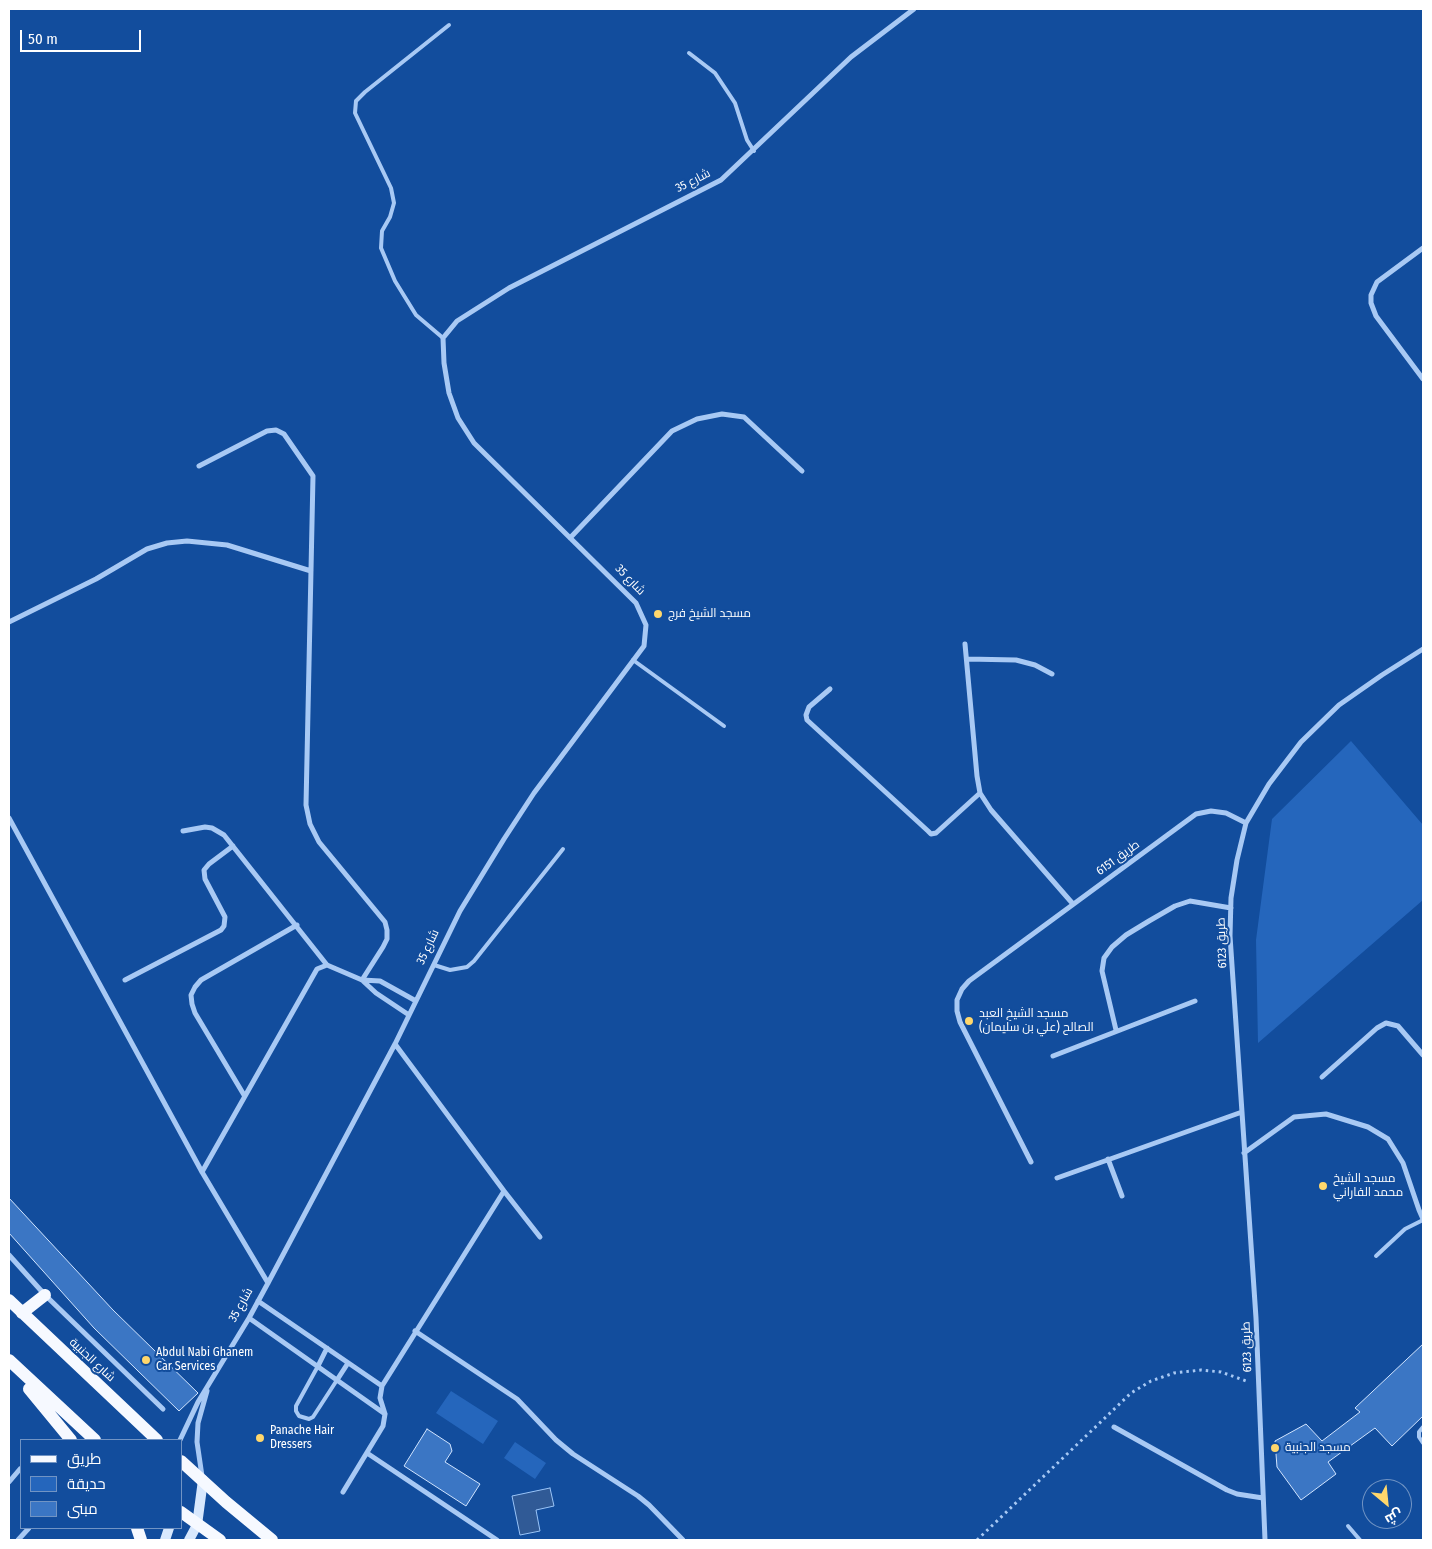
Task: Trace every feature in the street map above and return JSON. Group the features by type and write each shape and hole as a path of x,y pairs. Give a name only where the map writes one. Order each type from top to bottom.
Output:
{"main road":[{"path":"22,1314 45,1295"},
{"name":"شارع الجنبية","path":"9,1300 156,1439"},
{"path":"9,1362 70,1439"},
{"path":"9,1362 94,1439"},
{"path":"182,1462 272,1540"},
{"path":"182,1513 220,1540"}],"street":[{"name":"شارع 35","path":"180,1439 195,1407 249,1318 395,1044 460,911 534,793 644,646 646,625 636,603 474,443 458,418 449,393 444,363 443,338 457,321 509,288 722,180 851,57 914,9"},
{"path":"1423,248 1377,282 1373,288 1371,303 1376,316 1423,379"},
{"path":"570,538 672,431 697,419 722,414 744,416 802,471"},
{"path":"199,466 272,430 281,431 313,476 307,810 310,824 319,842 384,922 387,930 387,939 362,980"},
{"path":"9,622 96,579 147,549 167,543 187,541 228,545 311,571"},
{"path":"965,644 976,776 980,793 991,810 1073,904"},
{"path":"1246,824 1269,784 1301,742 1339,705 1423,649"},
{"path":"966,659 1016,660 1035,665 1052,674"},
{"path":"830,689 809,707 806,715 807,720 928,832 936,833 980,793"},
{"name":"طريق 6151","path":"1031,1162 960,1022 957,1000 962,989 969,980 1196,814 1211,811 1226,813 1246,824"},
{"path":"9,818 202,1172 268,1283"},
{"name":"طريق 6123","path":"1246,824 1236,860 1230,936 1256,1318 1265,1540"},
{"path":"183,831 205,827 212,828 224,835 327,965 362,980 376,993 410,1015"},
{"path":"125,980 221,930 224,926 225,918 205,879 204,870 209,864 234,846"},
{"path":"1116,1030 1102,970 1104,958 1112,947 1148,921 1175,906 1190,901 1231,908"},
{"path":"244,1095 195,1013 191,995 201,980 297,925"},
{"path":"202,1172 313,973 322,966 327,965"},
{"path":"362,980 380,981 416,1000"},
{"path":"1053,1056 1195,1001"},
{"path":"1322,1077 1377,1028 1386,1023 1398,1026 1423,1055"},
{"path":"395,1044 504,1191 540,1236"},
{"path":"1057,1178 1242,1112"},
{"path":"1244,1154 1294,1117 1326,1114 1368,1127 1388,1139 1403,1162 1423,1219"},
{"path":"1108,1159 1122,1196"},
{"path":"343,1492 383,1426 384,1414 380,1398 382,1386 504,1191"},
{"path":"9,1255 45,1295 163,1409"},
{"path":"258,1301 382,1386"},
{"path":"249,1318 384,1414"},
{"path":"415,1331 518,1399 556,1440 573,1454 638,1496 682,1540"},
{"path":"318,1366 327,1348"},
{"path":"337,1380 348,1363"},
{"name":"شارع 35","path":"189,1540 197,1525 202,1480 197,1442 198,1423 207,1388"},
{"path":"1114,1427 1227,1490 1237,1494 1263,1498"},
{"path":"367,1453 497,1540"},
{"path":"9,1482 20,1469"},
{"path":"18,1540 28,1529"}],"lane":[{"path":"443,338 416,315 395,281 381,248 382,231 390,217 394,202 391,188 355,113 356,101 365,92 449,25"},
{"path":"689,53 715,73 735,103 747,140 754,150"},
{"path":"633,660 724,726"},
{"path":"434,964 450,970 467,967 474,962 563,849"},
{"path":"1376,1256 1405,1229 1423,1219"},
{"path":"318,1366 296,1406 299,1416 308,1419 314,1417 337,1380"},
{"path":"1423,1427 1419,1432 1419,1437 1423,1443"},
{"path":"1348,1526 1360,1540"}],"green space":[{"path":"1351,741 1423,825 1423,900 1258,1043 1256,940 1272,819"},
{"path":"451,1391 498,1421 483,1444 436,1413"},
{"path":"515,1442 546,1463 535,1479 504,1458"}],"shaded area":[{"path":"550,1488 554,1506 536,1510 540,1531 520,1535 512,1496"}],"building":[{"path":"9,1198 113,1310 198,1393 179,1411 94,1328 9,1233"},
{"path":"1423,1344 1423,1416 1392,1446 1375,1428 1328,1462 1336,1474 1301,1500 1277,1467 1275,1441 1306,1424 1322,1441 1360,1412 1355,1408"},
{"path":"427,1429 450,1444 452,1451 445,1462 480,1484 466,1506 404,1466"}],"place":[{"name":"مسجد الشيخ فرج","path":"658,614"},
{"name":"مسجد الشيخ العبد الصالح (علي بن سليمان)","path":"969,1021"},
{"name":"مسجد الشيخ محمد الفاراني","path":"1323,1186"},
{"name":"Abdul Nabi Ghanem Car Services","path":"146,1360"},
{"name":"Panache Hair Dressers","path":"260,1438"},
{"name":"مسجد الجنبية","path":"1275,1448"}]}
